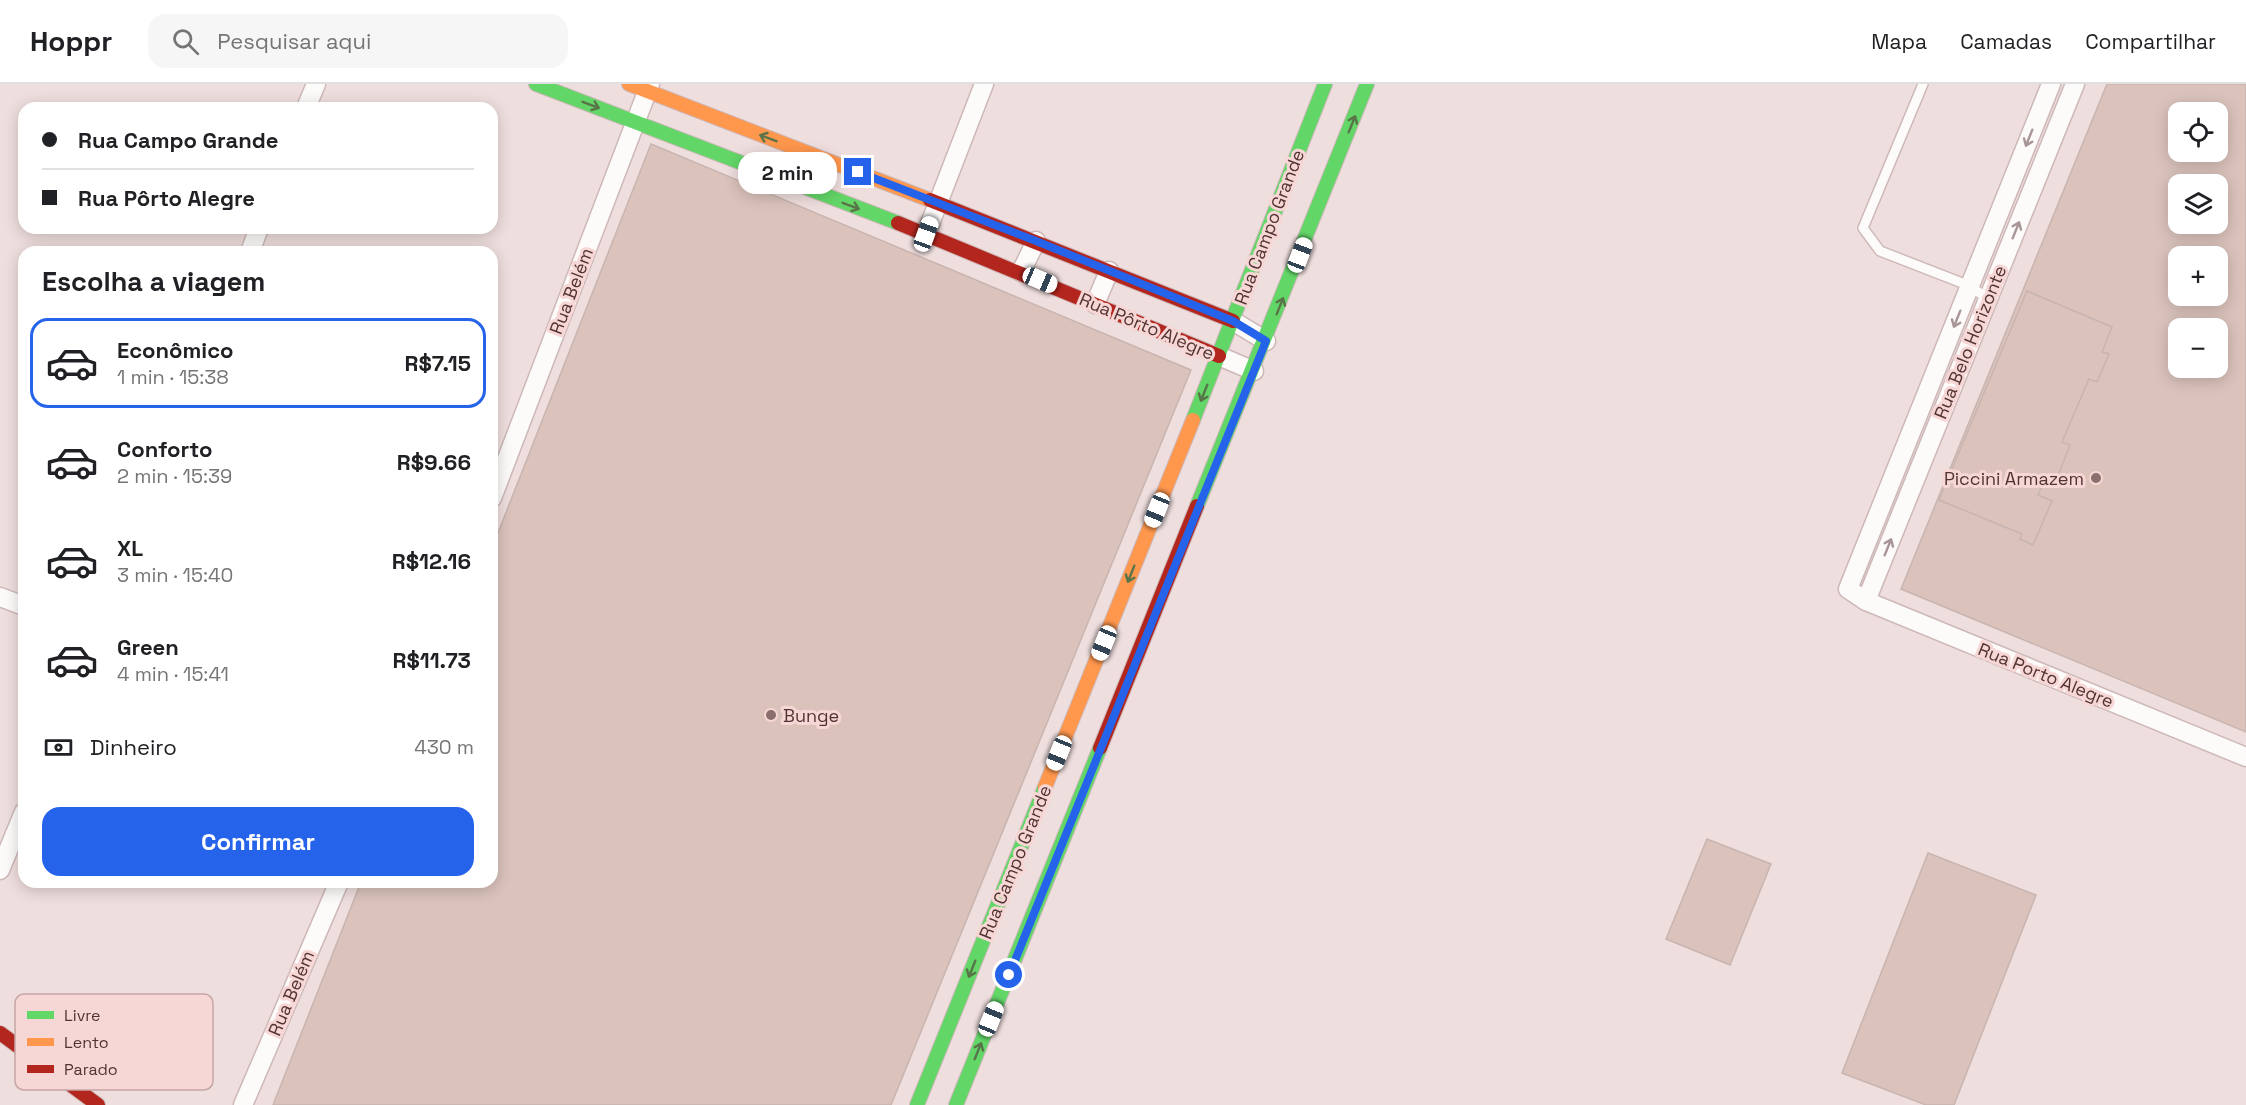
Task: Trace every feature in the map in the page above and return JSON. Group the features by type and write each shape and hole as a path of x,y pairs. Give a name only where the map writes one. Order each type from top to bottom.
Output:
{"street":[{"path":"308,102 316,84"},
{"name":"Rua Pôrto Alegre","path":"536,84 926,234 1254,371"},
{"name":"Rua Pôrto Alegre","path":"629,84 649,87 818,157 1036,241 1233,321 1266,341"},
{"path":"926,234 984,84"},
{"name":"Rua Campo Grande","path":"917,1105 1233,321 1325,84"},
{"name":"Rua Campo Grande","path":"956,1105 1254,371 1367,84"},
{"name":"Rua Belo Horizonte","path":"1848,589 2051,84"},
{"name":"Rua Belo Horizonte","path":"1866,601 2074,84"},
{"name":"Rua Belém","path":"498,482 649,87"},
{"path":"805,188 818,157"},
{"path":"1021,272 1036,241"},
{"path":"1095,303 1109,271"},
{"name":"Rua Porto Alegre","path":"1848,589 1866,601 2246,757"},
{"path":"0,597 18,604"},
{"path":"0,870 18,826"},
{"name":"Rua Belém","path":"243,1105 336,888"},
{"path":"0,1033 15,1044"},
{"path":"78,1090 98,1105"}],"lane":[{"path":"1923,84 1863,228 1880,251 1970,286 1988,299"}],"building":[{"name":"Piccini Armazem","path":"2107,84 2246,84 2246,732 1901,589"},
{"name":"Bunge","path":"651,144 1191,370 891,1105 273,1105 359,888 498,888 498,533"},
{"path":"2027,291 2112,327 2102,352 2109,354 2097,382 2089,379 2062,442 2070,445 2056,481 2046,477 2038,495 2052,501 2033,545 2020,539 2022,534 1939,500"},
{"path":"1707,839 1771,864 1730,965 1666,939"},
{"path":"1928,853 2036,895 1954,1105 1926,1105 1842,1073"}],"traffic: fast":[{"path":"536,84 898,223"},
{"path":"1193,420 1325,84"},
{"path":"1197,506 1367,84"},
{"path":"956,1105 1100,748"},
{"path":"917,1105 1045,787"}],"traffic: slow":[{"path":"629,84 930,200"},
{"path":"1045,787 1193,420"}],"traffic: jam":[{"path":"930,200 1233,321"},
{"path":"898,223 1219,356"},
{"path":"1100,748 1197,506"},
{"path":"0,1033 15,1044"},
{"path":"78,1090 98,1105"}],"place":[{"name":"Piccini Armazem","path":"2096,478"},
{"name":"Bunge","path":"771,715"}],"route":[{"path":"858,172 1233,321 1266,341 1009,975"}]}
